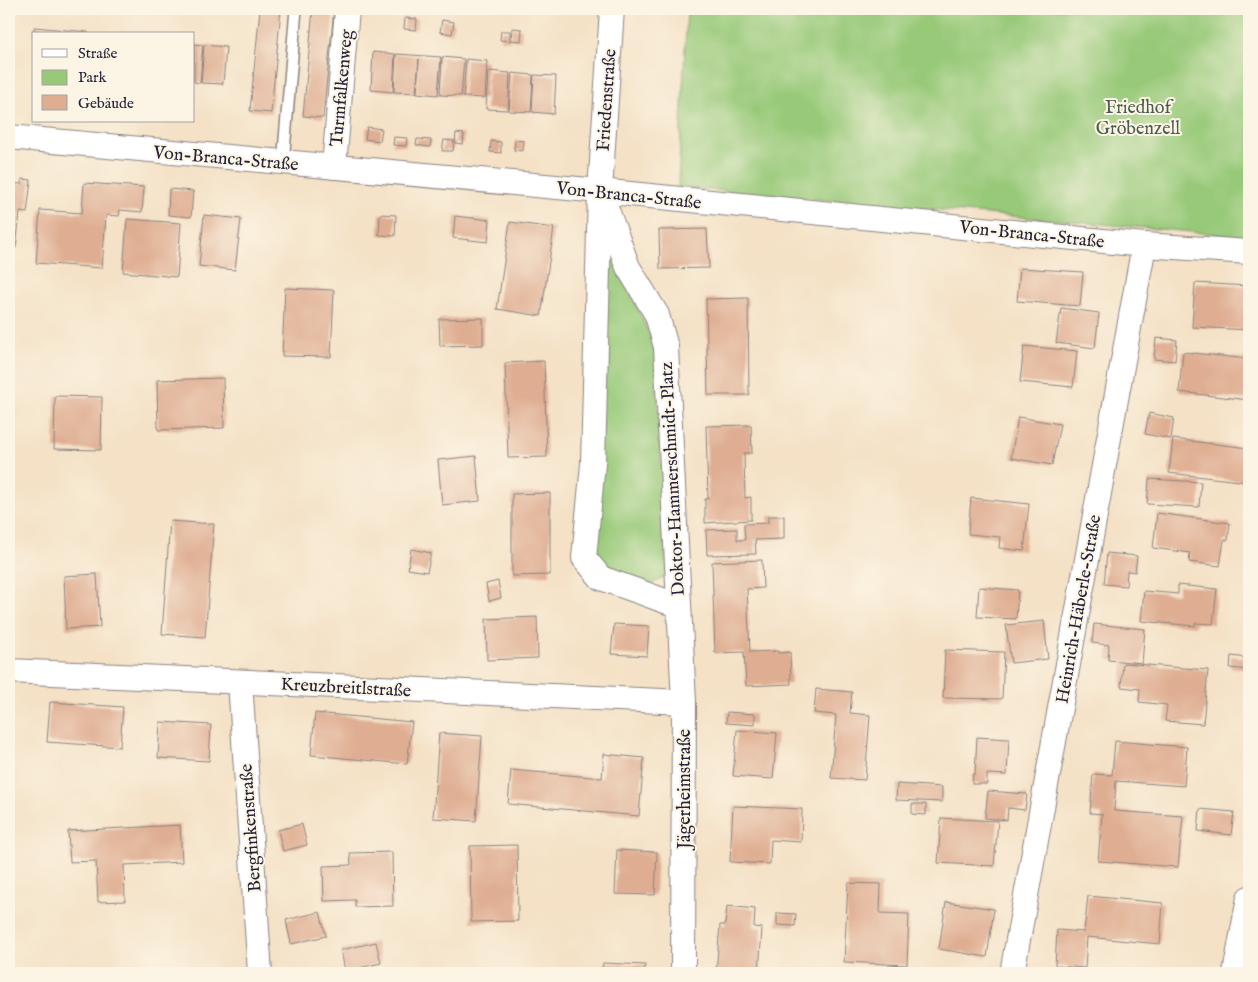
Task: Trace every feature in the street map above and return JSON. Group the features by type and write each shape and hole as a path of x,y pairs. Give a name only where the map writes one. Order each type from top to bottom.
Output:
{"street":[{"name":"Turmfalkenweg","path":"334,167 347,9"},
{"name":"Friedenstraße","path":"600,191 612,9"},
{"name":"Von-Branca-Straße","path":"9,137 600,191 1144,245 1249,252"},
{"name":"Doktor-Hammerschmidt-Platz","path":"600,191 628,267 657,315 666,347 679,606 601,578 584,558 593,464 600,191"},
{"name":"Heinrich-Häberle-Straße","path":"1012,973 1144,245"},
{"name":"Jägerheimstraße","path":"679,606 684,702 684,973"},
{"name":"Kreuzbreitlstraße","path":"9,670 684,702"},
{"name":"Bergfinkenstraße","path":"240,682 260,973"},
{"path":"1236,973 1249,898"}],"lane":[{"path":"283,163 296,9"}],"green space":[{"name":"Friedhof Gröbenzell","path":"687,9 1249,9 1249,237 678,187"},
{"path":"603,207 616,262 655,346 667,576 650,585 604,573 590,548"}],"building":[{"path":"260,9 281,9 271,113 250,111"},
{"path":"313,9 334,9 323,118 303,116"},
{"path":"405,18 417,19 416,30 404,29"},
{"path":"442,20 454,22 452,34 440,32"},
{"path":"34,27 88,32 34,32"},
{"path":"512,28 522,29 521,41 511,40"},
{"path":"501,31 510,31 510,41 500,40"},
{"path":"195,44 203,45 200,83 195,82"},
{"path":"204,45 226,47 223,84 201,83"},
{"path":"373,52 395,54 393,92 371,90"},
{"path":"396,54 441,57 438,95 417,93 419,59 416,93 394,92"},
{"path":"442,57 464,59 461,96 440,95"},
{"path":"466,59 487,61 485,98 463,97"},
{"path":"488,71 510,73 508,110 486,109"},
{"path":"512,73 533,75 531,112 509,111"},
{"path":"534,75 556,76 554,114 532,112"},
{"path":"367,127 382,129 380,141 365,139"},
{"path":"456,133 464,134 463,144 455,143"},
{"path":"394,137 407,138 406,146 393,145"},
{"path":"417,139 431,140 430,147 416,145"},
{"path":"444,140 454,141 453,151 442,151"},
{"path":"515,140 524,141 523,151 514,150"},
{"path":"491,141 501,142 501,153 490,152"},
{"path":"22,179 31,180 27,213 20,212 16,248 9,247 9,183 22,184"},
{"path":"84,183 144,187 142,212 120,210 119,216 106,215 102,268 36,263 40,210 82,213"},
{"path":"169,189 193,191 191,217 168,215"},
{"path":"380,214 396,215 395,236 379,235"},
{"path":"204,215 241,219 235,270 199,266"},
{"path":"455,216 490,220 488,242 453,238"},
{"path":"127,219 181,223 177,277 123,272"},
{"path":"510,222 554,228 541,316 497,309"},
{"path":"707,229 709,268 660,269 659,230"},
{"path":"1020,268 1083,272 1080,306 1017,301"},
{"path":"1195,283 1249,286 1249,330 1192,327"},
{"path":"285,288 334,290 331,357 282,356"},
{"path":"748,298 749,395 708,395 706,299"},
{"path":"1061,308 1099,313 1095,348 1056,343"},
{"path":"483,318 483,345 440,346 439,319"},
{"path":"1156,338 1177,340 1175,361 1154,359"},
{"path":"1024,346 1077,351 1073,387 1020,382"},
{"path":"1183,352 1249,359 1249,400 1179,392"},
{"path":"544,361 547,457 508,458 505,363"},
{"path":"223,378 224,428 158,430 157,380"},
{"path":"55,396 102,397 101,450 54,449"},
{"path":"1149,413 1174,418 1171,439 1145,434"},
{"path":"1018,417 1060,424 1052,465 1011,458"},
{"path":"751,425 752,453 744,453 745,498 751,497 751,520 705,523 705,499 708,499 706,426"},
{"path":"1173,439 1249,448 1248,482 1169,473"},
{"path":"476,456 480,501 442,505 438,460"},
{"path":"1149,479 1201,482 1199,507 1147,504"},
{"path":"550,493 550,575 512,576 512,494"},
{"path":"971,498 1029,504 1024,551 999,548 1000,537 968,534"},
{"path":"1157,513 1230,523 1228,540 1224,540 1220,566 1189,562 1190,553 1153,548"},
{"path":"768,516 784,516 784,539 755,540 756,554 707,555 706,530 737,529 737,540 745,540 744,524 768,523"},
{"path":"170,521 214,524 205,637 162,634"},
{"path":"411,549 431,553 427,572 408,569"},
{"path":"1107,553 1137,556 1135,572 1127,571 1126,586 1104,584"},
{"path":"762,560 763,588 747,589 750,652 790,652 791,684 746,686 744,652 715,653 712,562"},
{"path":"97,574 100,627 66,629 64,576"},
{"path":"498,581 501,598 489,601 486,584"},
{"path":"1178,585 1217,589 1213,624 1195,623 1195,626 1141,621 1144,591 1178,594"},
{"path":"979,587 1018,590 1016,619 977,617"},
{"path":"537,617 538,658 487,660 486,619"},
{"path":"1044,621 1048,659 1011,663 1006,625"},
{"path":"614,624 649,626 647,656 611,654"},
{"path":"1094,624 1145,629 1142,663 1108,660 1109,645 1092,643"},
{"path":"945,650 1004,652 1002,699 943,698"},
{"path":"1231,656 1249,658 1249,670 1230,668"},
{"path":"1123,663 1208,670 1203,724 1165,721 1167,705 1139,702 1140,689 1121,687"},
{"path":"816,689 852,692 850,713 870,715 865,780 831,778 836,715 814,713"},
{"path":"50,702 123,707 120,747 47,742"},
{"path":"727,712 755,714 755,725 726,723"},
{"path":"315,713 412,722 407,764 311,755"},
{"path":"160,722 211,725 209,761 158,758"},
{"path":"737,730 777,733 773,779 733,776"},
{"path":"439,733 482,736 476,821 433,818"},
{"path":"977,737 1009,739 1007,775 987,774 987,784 972,784 973,774 975,774"},
{"path":"1115,741 1187,747 1184,786 1116,781 1114,811 1183,816 1178,867 1098,861 1102,814 1090,813 1093,774 1112,775"},
{"path":"604,754 644,758 639,816 508,804 511,770 602,778"},
{"path":"897,784 942,787 942,802 896,800"},
{"path":"988,791 1027,794 1025,810 1008,808 1007,820 985,818"},
{"path":"912,804 926,804 926,815 912,814"},
{"path":"733,806 802,809 801,842 771,840 770,864 730,862"},
{"path":"1200,809 1234,812 1231,835 1198,831"},
{"path":"941,818 998,821 994,866 938,863"},
{"path":"302,824 307,845 283,851 278,830"},
{"path":"180,825 182,862 124,865 125,901 98,902 96,861 70,862 68,831"},
{"path":"517,845 518,921 471,922 470,846"},
{"path":"617,850 657,852 655,895 615,894"},
{"path":"392,852 393,906 355,907 355,900 324,901 323,866 351,865 350,853"},
{"path":"848,883 881,884 880,913 909,914 907,965 844,962"},
{"path":"1088,896 1163,903 1160,944 1087,937 1085,968 1055,966 1057,930 1084,932"},
{"path":"946,902 994,909 987,957 939,949"},
{"path":"727,906 755,909 754,927 762,928 759,973 716,973 720,925 725,925"},
{"path":"320,912 326,936 291,944 286,920"},
{"path":"777,913 796,914 795,926 777,925"},
{"path":"376,942 381,963 345,971 341,950"},
{"path":"603,963 645,965 644,973 602,973"}]}
